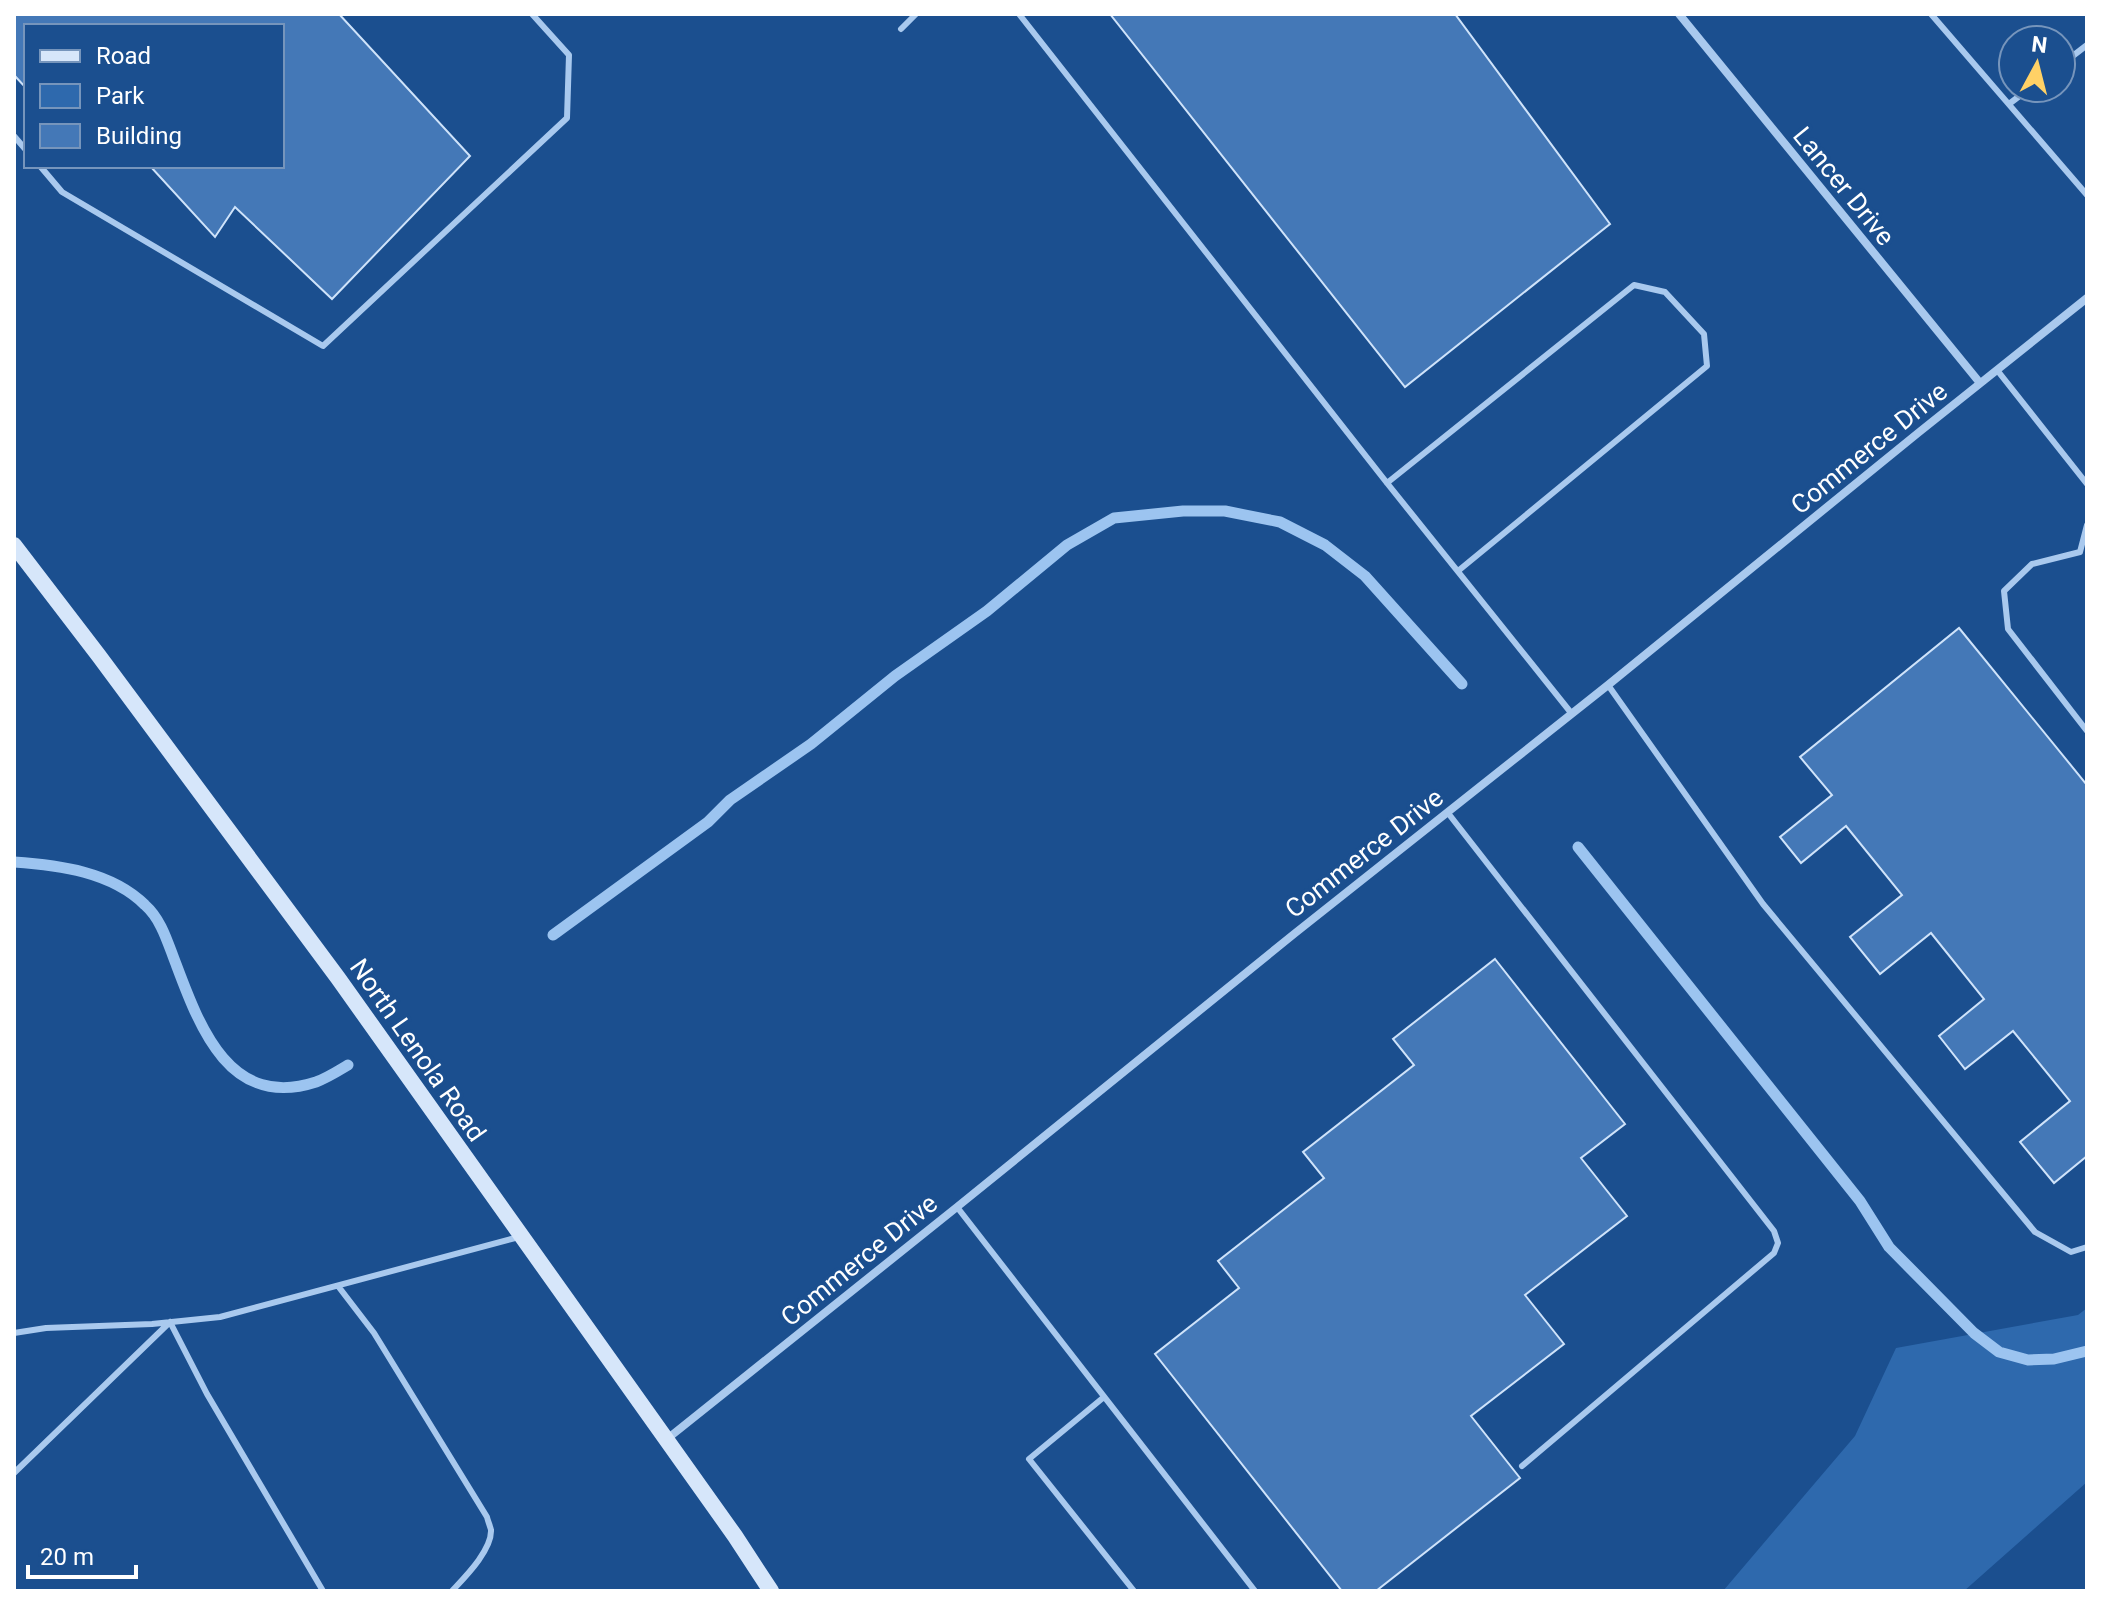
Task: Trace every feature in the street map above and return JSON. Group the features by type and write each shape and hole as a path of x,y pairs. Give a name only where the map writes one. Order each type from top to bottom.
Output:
{"main road":[{"name":"North Lenola Road","path":"14,545 287,908 735,1536 771,1591"}],"street":[{"name":"Lancer Drive","path":"1679,14 1980,383"},
{"name":"Commerce Drive","path":"666,1440 2087,298"}],"lane":[{"path":"42,168 62,192 323,346 567,118 569,55 532,14"},
{"path":"901,29 916,14"},
{"path":"1019,14 1572,714"},
{"path":"1931,14 1997,90"},
{"path":"2009,104 2087,195"},
{"path":"1387,483 1634,285 1665,292 1704,334 1707,366 1458,571"},
{"path":"1997,370 2087,484"},
{"path":"2080,552 2087,525"},
{"path":"2080,552 2087,561"},
{"path":"2080,552 2032,564 2004,591 2008,629 2087,731"},
{"path":"1608,685 1763,904 2035,1232 2071,1252 2087,1247"},
{"path":"1448,813 1774,1231 1778,1243 1774,1253 1522,1466"},
{"path":"957,1207 1255,1591"},
{"path":"14,1333 46,1328 220,1317 521,1237"},
{"path":"338,1286 401,1374 487,1517 491,1529 488,1544 475,1565 452,1591"},
{"path":"14,1473 170,1322"},
{"path":"170,1322 207,1394 323,1591"},
{"path":"1104,1397 1029,1459 1134,1591"}],"green space":[{"path":"2087,1308 2087,1482 1964,1591 1723,1591 1855,1436 1896,1348 2078,1315"}],"building":[{"path":"14,14 339,14 470,156 332,299 235,207 215,237 152,168 284,168 284,24 24,24 24,86 14,75"},
{"path":"1110,14 1455,14 1610,224 1405,387"},
{"path":"1959,628 2087,785 2087,1156 2054,1183 2020,1142 2070,1101 2013,1031 1965,1069 1939,1036 1984,999 1931,933 1880,974 1850,937 1902,895 1846,826 1801,863 1780,837 1832,795 1800,757"},
{"path":"1495,959 1625,1124 1581,1158 1627,1216 1525,1295 1564,1344 1471,1416 1520,1478 1376,1591 1342,1591 1155,1354 1239,1288 1218,1261 1324,1178 1303,1152 1414,1065 1393,1039"}],"waterway":[{"path":"553,935 708,822 730,800 811,744 895,676 987,611 1067,545 1114,518 1183,511 1225,511 1280,522 1325,545 1365,576 1462,684"},
{"path":"1578,847 1860,1201 1889,1247 1974,1333 1999,1352 2028,1360 2054,1359 2087,1351"},
{"path":"14,862 84,872 117,885 145,905 164,933 185,989 208,1037 240,1074 261,1084 286,1088 316,1082 348,1065"}]}
